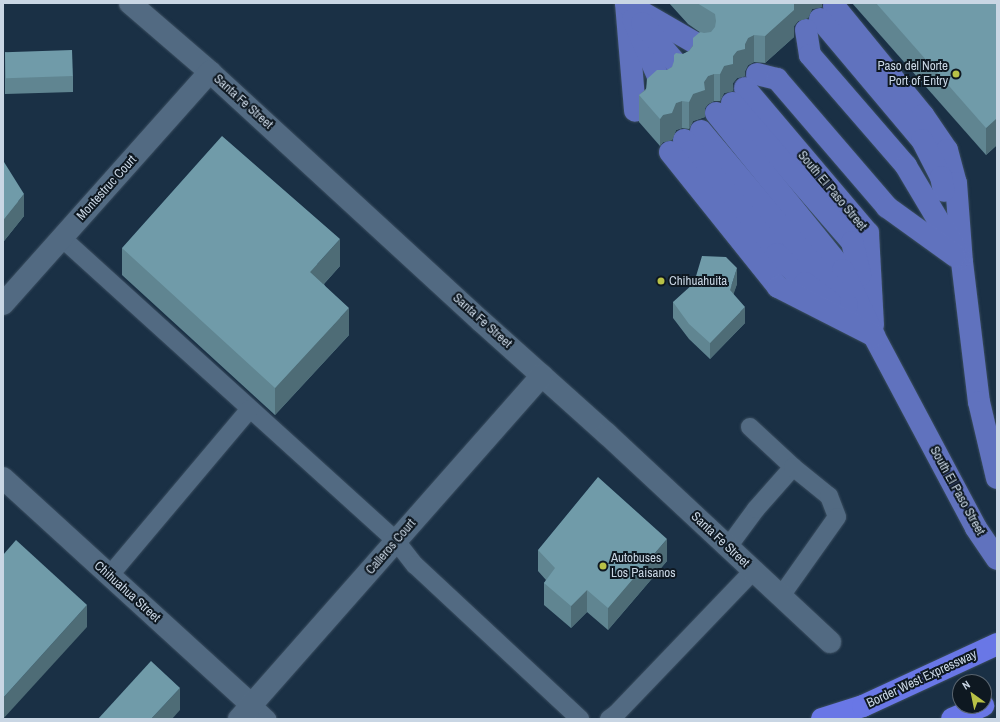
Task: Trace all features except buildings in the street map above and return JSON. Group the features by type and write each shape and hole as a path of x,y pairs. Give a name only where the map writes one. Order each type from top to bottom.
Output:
{"highway":[{"name":"Border West Expressway","path":"822,719 863,706 997,644"},
{"path":"952,719 964,714"}],"main road":[{"path":"626,3 692,59"},
{"path":"626,3 649,99 626,3"},
{"path":"962,262 906,166 810,55 820,18 924,115 947,150 956,183 962,262 979,402 997,478"},
{"path":"737,94 777,79 887,207 962,262"},
{"name":"South El Paso Street","path":"737,94 868,232 874,336"},
{"name":"South El Paso Street","path":"737,94 843,270 874,336 976,528 997,559"},
{"name":"South El Paso Street","path":"685,141 874,336 778,287 685,141"}],"street":[{"name":"Santa Fe Street","path":"130,3 210,72 542,375 830,642"},
{"name":"Montestruc Court","path":"3,304 210,72"},
{"name":"Calleros Court","path":"252,714 396,541 542,375"},
{"name":"Chihuahua Street","path":"3,478 110,576 252,714"}],"lane":[{"path":"62,238 396,541 415,565 580,719"},
{"path":"110,576 250,408"},
{"path":"750,427 793,467 829,496 837,517 781,596"},
{"path":"728,548 756,509 793,467"},
{"path":"609,719 616,714 753,571"}],"place":[{"name":"Paso del Norte Port of Entry","path":"956,74"},
{"name":"Chihuahuita","path":"661,281"},
{"name":"Autobuses Los Paisanos","path":"603,566"}]}
